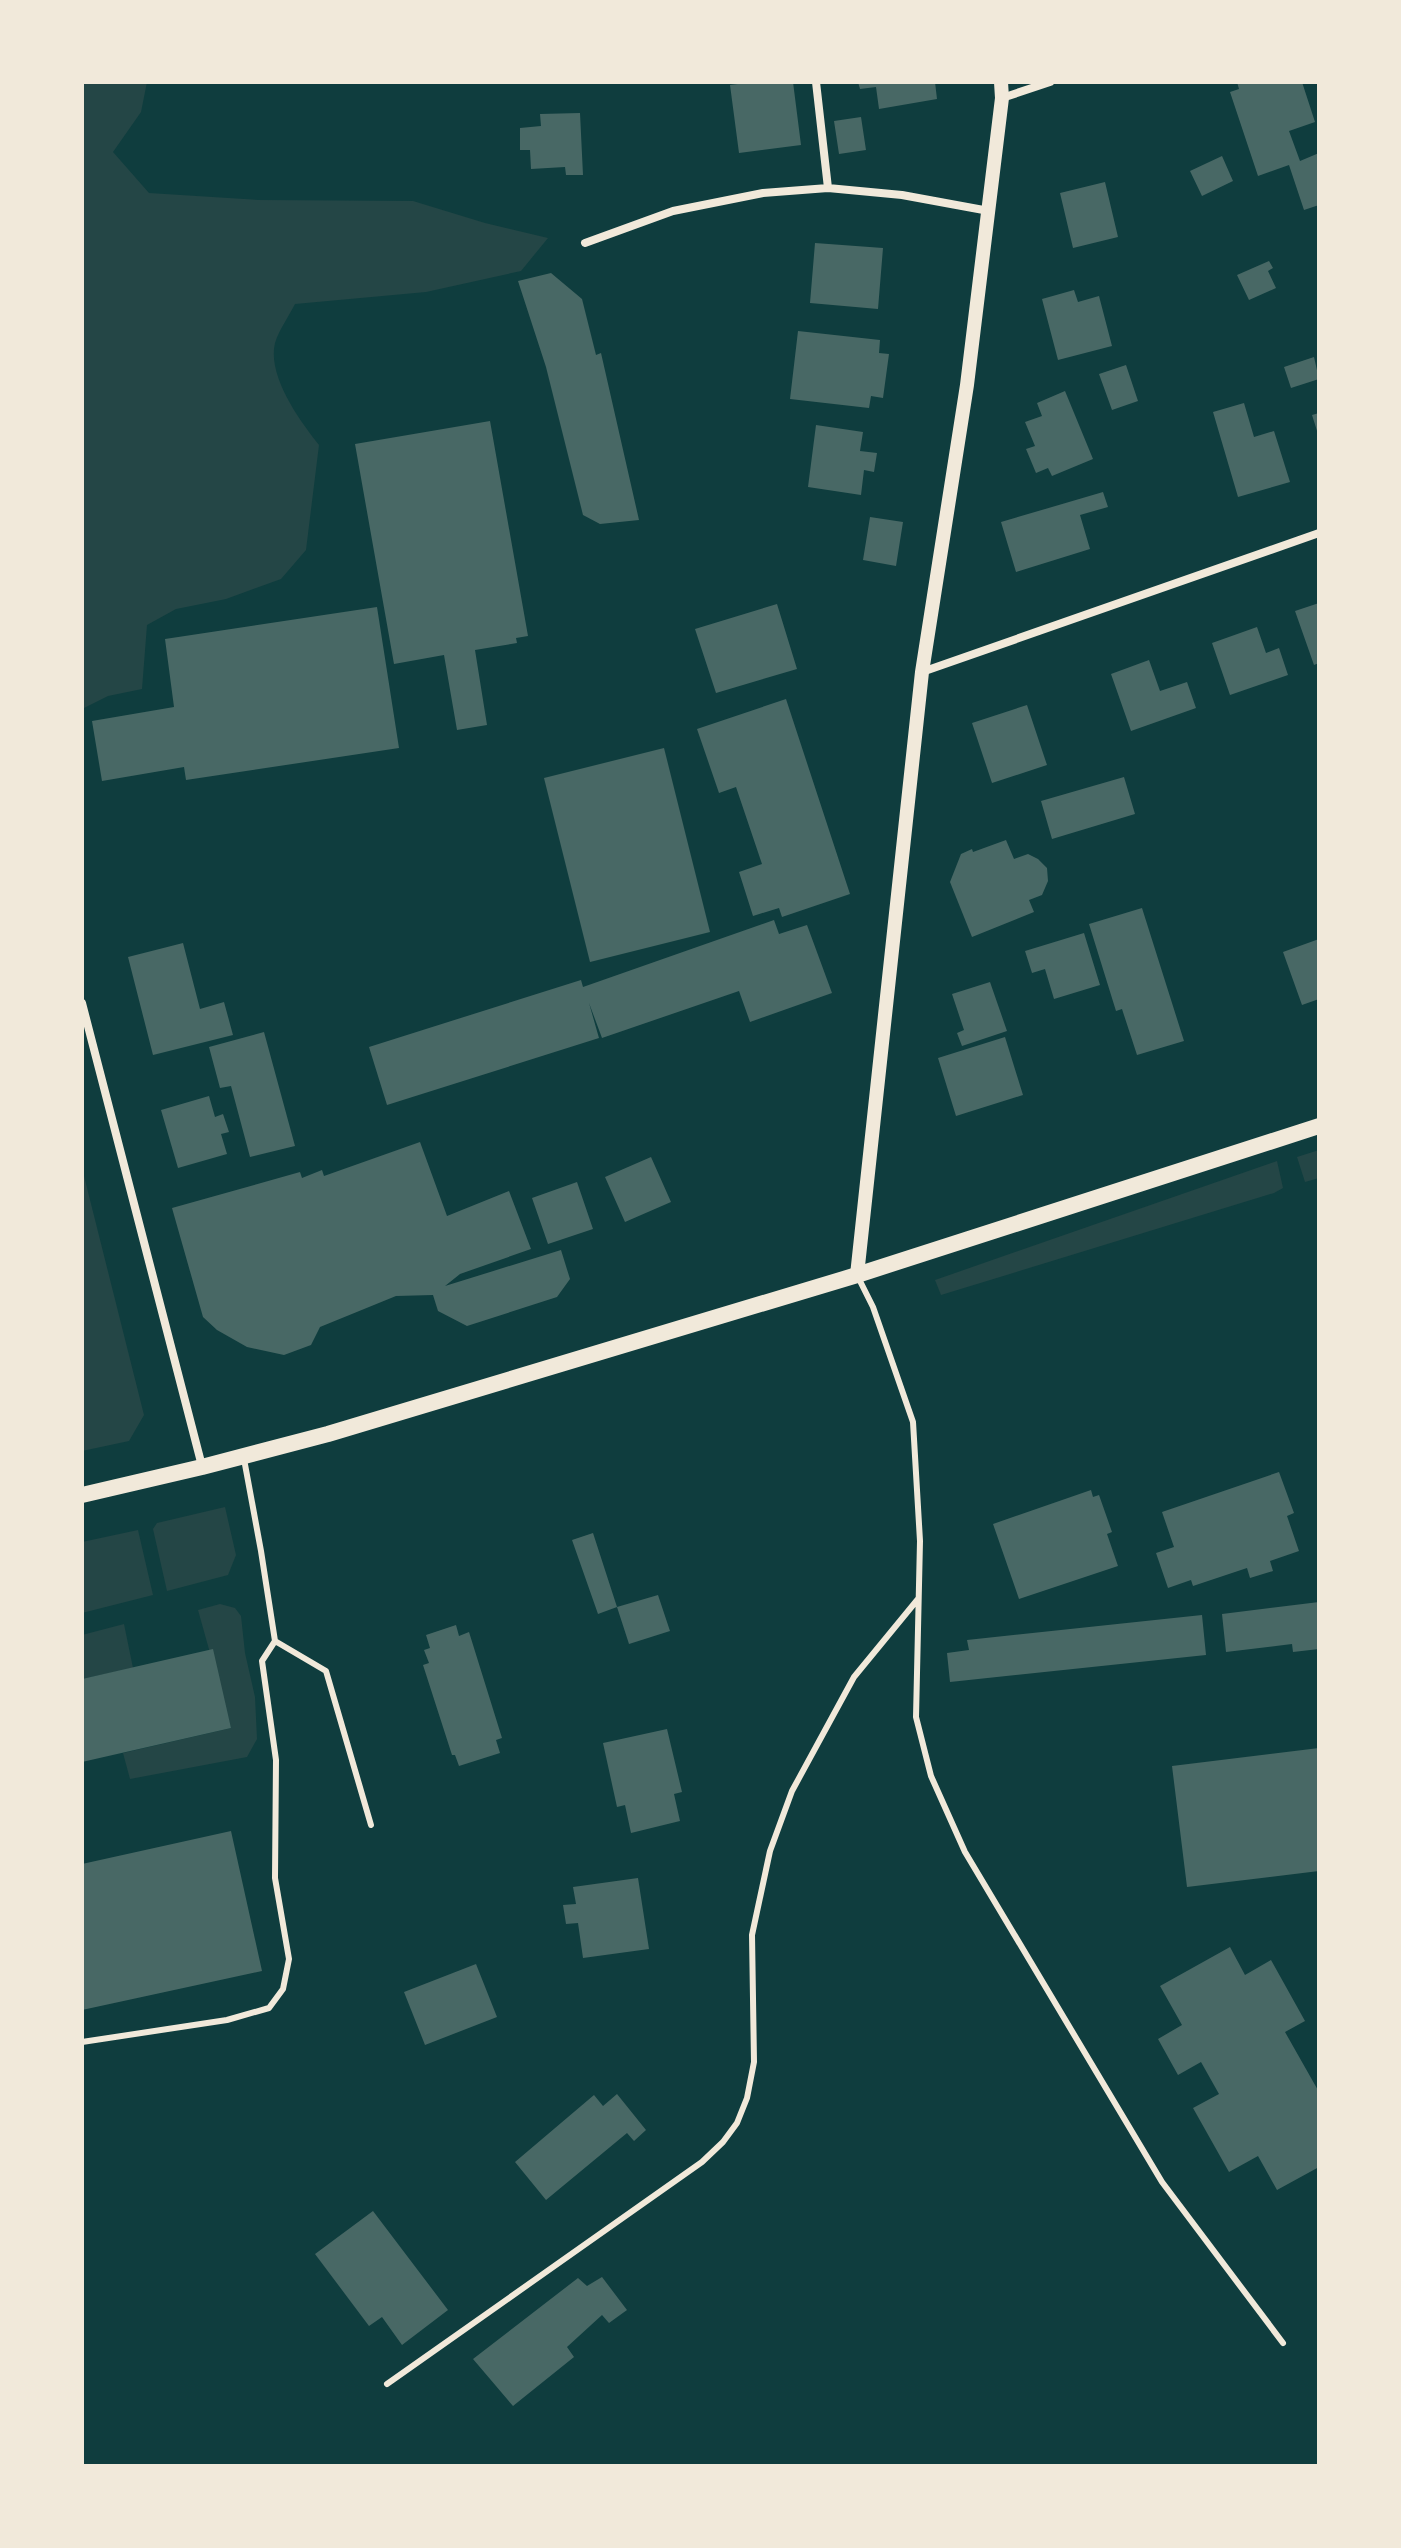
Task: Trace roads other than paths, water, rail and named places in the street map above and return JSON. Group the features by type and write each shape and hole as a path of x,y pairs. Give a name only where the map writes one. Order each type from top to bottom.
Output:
{"main road":[{"path":"82,1495 328,1434 857,1275 1319,1126"}],"street":[{"path":"816,82 828,188"},
{"path":"857,1275 922,672 967,385 1002,98 1001,82"},
{"path":"1002,98 1050,82"},
{"path":"585,243 673,211 763,193 828,188 902,195 989,211"},
{"path":"922,672 1319,533"},
{"path":"82,1003 202,1467"}],"lane":[{"path":"857,1275 873,1307 913,1422 920,1541 916,1717 931,1776 965,1852 1162,2182 1283,2343"},
{"path":"82,2042 227,2020 269,2008 283,1989 289,1959 275,1878 276,1760 262,1661 275,1641 243,1457"},
{"path":"387,2384 702,2162 737,2123 747,2098 754,2062 752,1935 770,1851 792,1791 854,1677 918,1599"},
{"path":"275,1641 326,1671 371,1825"}]}
